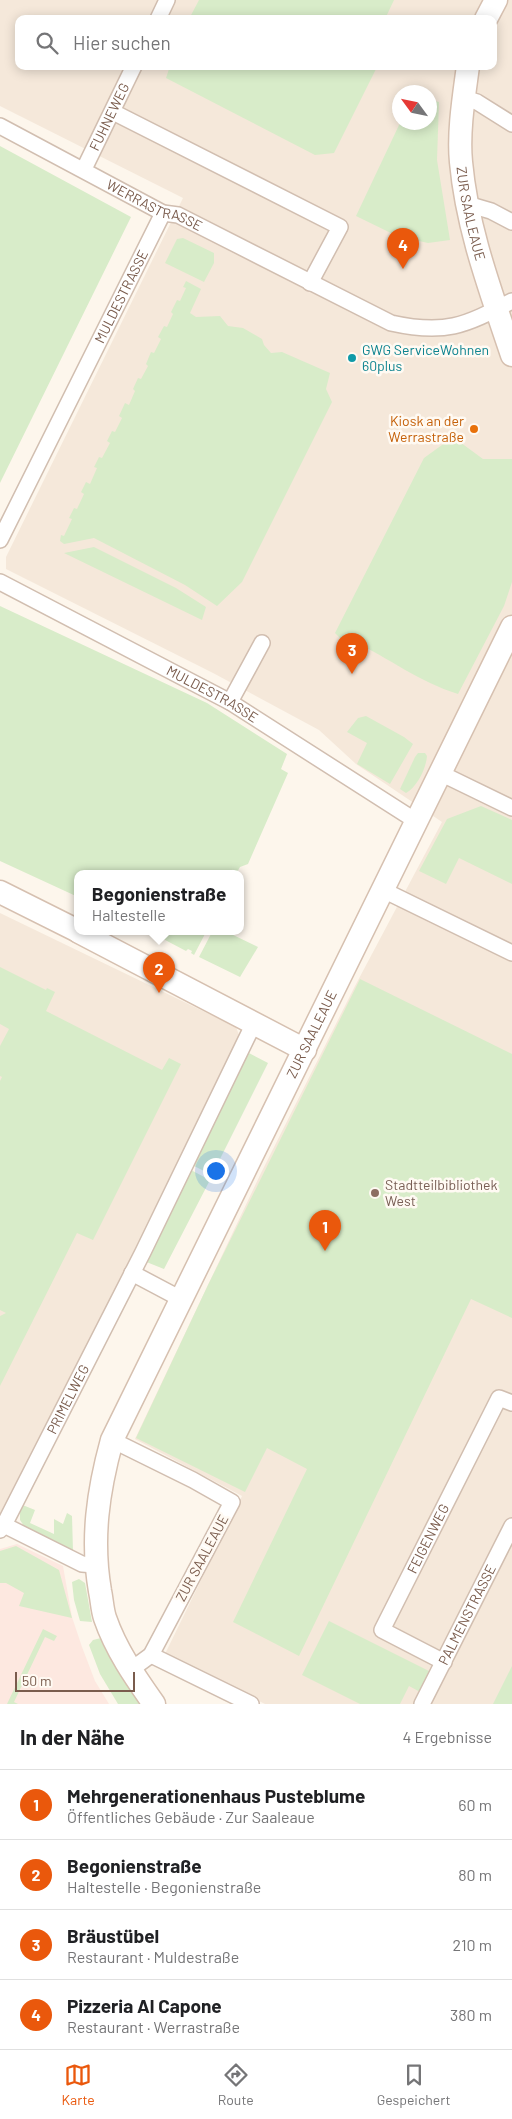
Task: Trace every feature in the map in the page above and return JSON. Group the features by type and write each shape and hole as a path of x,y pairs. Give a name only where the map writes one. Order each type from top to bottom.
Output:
{"street":[{"path":"160,15 167,0"},
{"path":"477,15 479,0"},
{"path":"488,15 496,0"},
{"name":"FUHNEWEG","path":"84,169 132,70"},
{"name":"ZUR SAALEAUE","path":"468,70 461,160 467,204 473,235 504,306 512,355"},
{"path":"464,98 477,102 512,124"},
{"path":"113,112 340,227 310,283"},
{"name":"WERRASTRASSE","path":"0,126 163,212 178,215 391,323 419,329 450,328 480,318 504,306"},
{"path":"467,204 491,211 512,222"},
{"name":"MULDESTRASSE","path":"0,540 163,212"},
{"name":"MULDESTRASSE","path":"0,582 230,702 416,821"},
{"name":"ZUR SAALEAUE","path":"154,1704 129,1668 104,1616 95,1565 95,1529 99,1496 112,1440 512,627"},
{"path":"230,702 262,643"},
{"path":"440,773 512,808"},
{"path":"383,890 512,953"},
{"path":"0,892 74,929"},
{"path":"86,935 305,1050"},
{"name":"PRIMELWEG","path":"95,1565 82,1564 2,1528 132,1273 254,1024"},
{"path":"132,1273 181,1299"},
{"name":"FEIGENWEG","path":"444,1662 382,1630 500,1398 512,1403"},
{"name":"ZUR SAALEAUE","path":"112,1440 193,1480 232,1502 151,1655"},
{"name":"PALMENSTRASSE","path":"422,1704 512,1526"},
{"path":"129,1668 136,1666 151,1655 251,1704"}],"shaded area":[{"path":"0,0 512,0 512,1704 265,1704 165,1654 242,1496 135,1439 261,1173 355,986 442,822 356,764 319,730 213,673 6,569 6,557 183,198 0,106"},
{"path":"0,913 236,1027 239,1035 238,1044 0,1530"},
{"path":"17,1544 63,1566 72,1617 82,1647 95,1681 109,1704 0,1704 0,1549"}],"green space":[{"path":"199,0 394,0 387,15 191,15"},
{"path":"169,70 376,70 334,153 315,155 166,78"},
{"path":"437,102 439,102 437,160 450,240 428,243 397,236 356,216 397,130 437,130"},
{"path":"0,146 131,217 0,483"},
{"path":"183,238 214,253 214,263 204,282 165,263 177,239"},
{"path":"186,281 201,289 190,313 196,317 220,316 228,326 243,328 262,339 264,345 271,353 282,352 330,373 326,389 332,402 242,582 217,606 185,585 94,538 64,544 60,541 61,535 64,536 72,519 69,518 74,508 77,509 84,494 81,492 86,482 90,484 97,468 94,467 99,457 102,458 110,443 107,441 112,431 115,432 122,418 119,416 125,403 129,405 138,378 141,379 148,366 146,364 151,352 154,353 161,339 158,337 164,326 167,327 177,300 180,301 186,288 183,287"},
{"path":"453,437 483,459 512,459 512,582 504,606 458,694 430,683 353,641 346,644 335,633 424,458"},
{"path":"94,547 176,588 206,607 202,620 64,553"},
{"path":"0,606 207,703 287,754 281,769 288,773 248,864 240,867 238,870 74,870 74,895 0,861"},
{"path":"366,716 413,744 390,784 357,764 367,743 347,732 358,718"},
{"path":"418,753 425,753 427,756 425,766 417,782 406,793 400,789"},
{"path":"481,806 512,820 512,884 459,858 446,884 419,871 447,819"},
{"path":"156,935 204,935 194,955 188,949 186,951"},
{"path":"210,935 233,935 258,947 240,977 199,957"},
{"path":"0,967 46,990 47,988 55,992 46,1011 162,1070 169,1058 181,1064 93,1240 77,1233 0,1386 0,1316 6,1313 0,1310 0,1081 2,1077 0,1076 0,1046 9,1029 0,1024"},
{"path":"360,979 512,1054 512,1318 471,1299 299,1656 233,1622 307,1469 267,1448 245,1492 136,1438 208,1285"},
{"path":"247,1052 268,1063 212,1175 192,1165"},
{"path":"189,1169 210,1180 164,1269 144,1261"},
{"path":"20,1504 35,1510 30,1523 54,1534 54,1519 63,1524 67,1513 72,1516 73,1551 26,1529 20,1520"},
{"path":"16,1546 59,1570 72,1618 19,1606 24,1593 6,1583 0,1583 0,1551"},
{"path":"79,1579 85,1583 92,1622 80,1621 74,1600 72,1582"},
{"path":"329,1621 431,1672 422,1693 409,1686 400,1704 360,1704 302,1675"},
{"path":"43,1629 57,1636 54,1641 45,1637 14,1702 18,1704 7,1704"},
{"path":"101,1638 139,1704 118,1704 100,1674 89,1645 93,1640"},
{"path":"512,1666 512,1704 493,1704"}],"place":[{"name":"Pizzeria Al Capone","path":"403,269"},
{"name":"GWG ServiceWohnen 60plus","path":"352,358"},
{"name":"Kiosk an der Werrastraße","path":"474,429"},
{"name":"Bräustübel","path":"352,674"},
{"name":"Begonienstraße","path":"159,993"},
{"name":"Stadtteilbibliothek West","path":"375,1193"},
{"name":"Mehrgenerationenhaus Pusteblume","path":"325,1251"}]}
